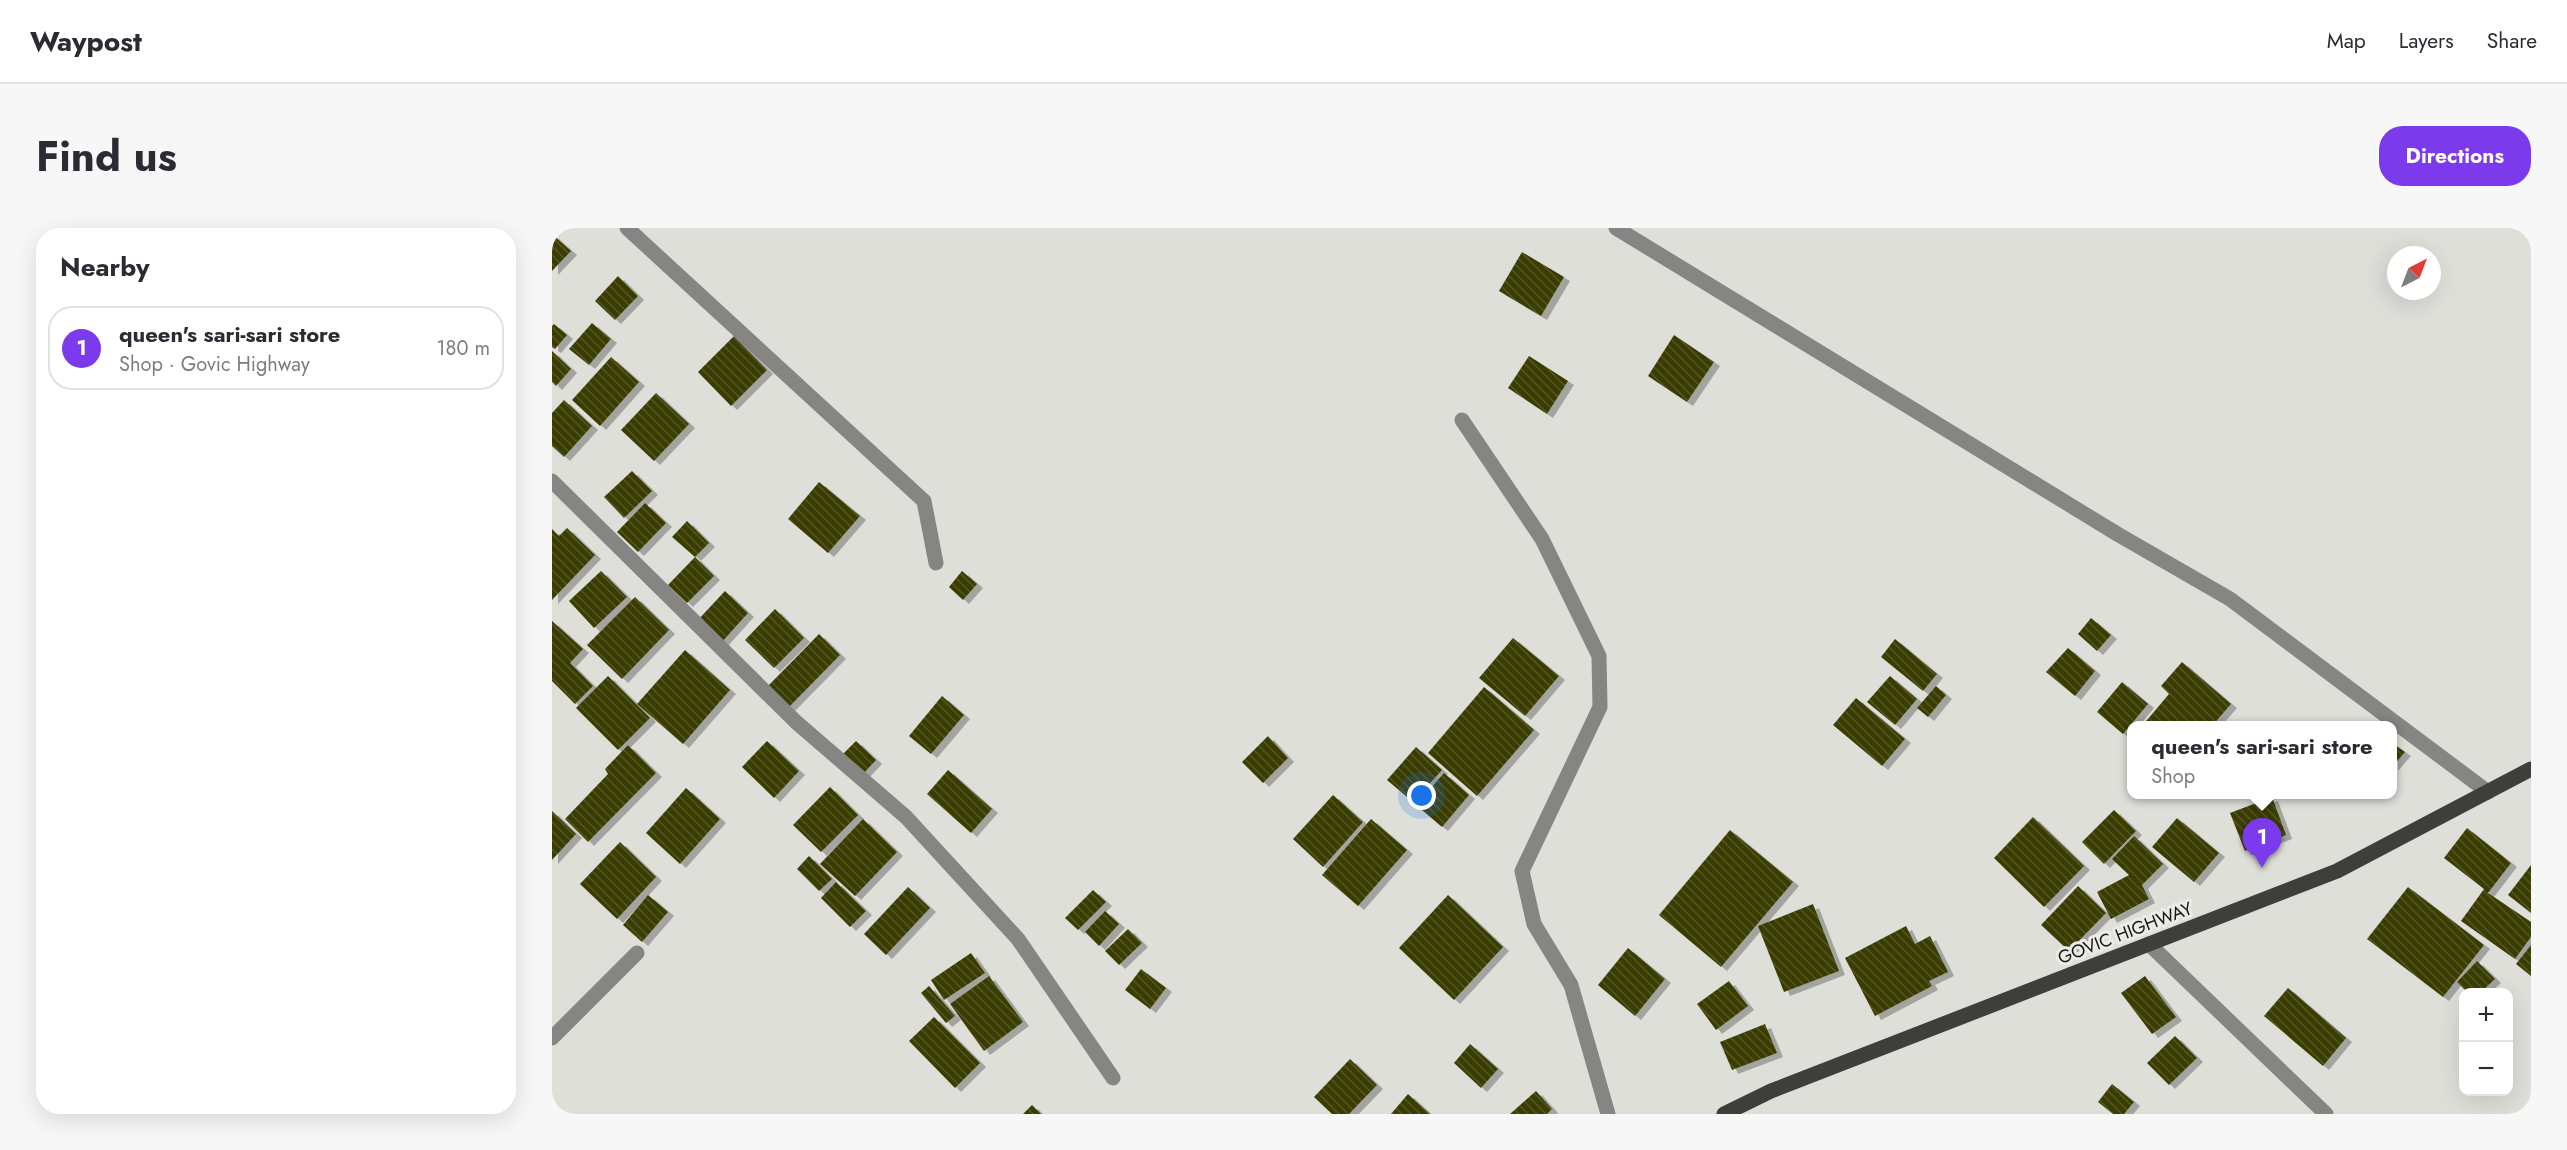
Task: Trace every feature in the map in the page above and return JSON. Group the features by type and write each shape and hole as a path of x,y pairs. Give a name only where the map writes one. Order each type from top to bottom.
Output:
{"main road":[{"name":"GOVIC HIGHWAY","path":"1724,1114 1771,1092 2337,871 2531,769"}],"street":[{"path":"627,228 924,501 936,563"},
{"path":"1616,228 2119,535 2230,599 2393,721"},
{"path":"1462,420 1542,539 1599,656 1600,707 1522,871 1534,924 1571,985 1608,1114"},
{"path":"552,481 796,722 906,817 1018,939 1113,1078"},
{"path":"2397,724 2488,792"},
{"path":"2148,944 2326,1114"},
{"path":"552,1038 637,953"}],"building":[{"path":"552,234 571,251 552,271"},
{"path":"1522,252 1564,277 1541,316 1499,291"},
{"path":"618,276 638,296 615,320 595,301"},
{"path":"592,323 611,339 589,365 569,349"},
{"path":"554,324 567,335 555,349 552,347 552,326"},
{"path":"1674,335 1714,362 1687,402 1648,376"},
{"path":"734,336 767,370 731,406 698,372"},
{"path":"552,351 571,369 556,386 552,382"},
{"path":"1529,356 1568,381 1547,414 1508,388"},
{"path":"611,357 639,382 600,426 572,400"},
{"path":"656,393 689,424 654,461 621,430"},
{"path":"564,400 592,426 564,457 552,446 552,413"},
{"path":"632,471 652,491 624,518 604,497"},
{"path":"819,482 860,516 828,553 788,519"},
{"path":"645,503 666,523 638,552 617,532"},
{"path":"687,521 709,543 695,557 672,537"},
{"path":"567,528 595,555 552,600 552,529 559,536"},
{"path":"695,557 714,576 687,603 668,585"},
{"path":"601,571 627,597 594,628 569,601"},
{"path":"962,571 977,584 963,600 949,587"},
{"path":"725,591 748,613 721,643 697,621"},
{"path":"635,597 669,630 622,679 587,645"},
{"path":"775,609 804,638 774,668 745,640"},
{"path":"2091,618 2111,635 2097,651 2078,634"},
{"path":"552,621 583,649 570,663 593,686 575,704 552,681"},
{"path":"819,634 840,655 789,707 768,686"},
{"path":"1513,638 1559,676 1525,716 1479,678"},
{"path":"1895,639 1937,674 1923,691 1881,657"},
{"path":"2068,648 2095,671 2075,696 2046,672"},
{"path":"685,650 730,690 683,744 637,704"},
{"path":"2182,662 2231,704 2216,721 2146,721 2169,694 2161,686"},
{"path":"608,676 650,718 618,750 576,708"},
{"path":"1890,676 1917,699 1895,725 1867,702"},
{"path":"2122,682 2148,704 2134,721 2127,721 2127,729 2123,734 2097,712"},
{"path":"1936,686 1946,695 1928,717 1917,708"},
{"path":"1484,687 1534,730 1477,796 1428,753"},
{"path":"942,696 964,715 931,754 909,736"},
{"path":"1856,698 1905,739 1882,766 1833,725"},
{"path":"1268,736 1288,758 1263,783 1242,762"},
{"path":"767,741 799,771 774,798 742,767"},
{"path":"856,741 876,760 863,774 843,754"},
{"path":"628,745 656,773 588,842 565,819 608,774 605,769"},
{"path":"2397,746 2405,752 2397,761"},
{"path":"1416,747 1442,770 1413,802 1387,780"},
{"path":"948,770 992,809 971,833 927,794"},
{"path":"1444,773 1469,795 1442,827 1416,805"},
{"path":"830,787 858,815 821,852 793,825"},
{"path":"686,788 720,819 680,864 646,833"},
{"path":"1333,795 1363,822 1323,867 1293,839"},
{"path":"2267,799 2273,799 2286,835 2245,851 2230,813"},
{"path":"2114,810 2136,831 2104,864 2082,842"},
{"path":"552,811 576,834 552,860"},
{"path":"2033,817 2084,866 2044,907 1994,858"},
{"path":"2177,818 2219,853 2194,882 2152,847"},
{"path":"863,819 897,852 855,896 820,864"},
{"path":"1371,819 1407,850 1358,906 1322,875"},
{"path":"2467,828 2511,863 2488,893 2531,922 2531,937 2515,959 2461,921 2484,889 2444,858"},
{"path":"1730,830 1793,882 1721,967 1659,915"},
{"path":"2134,836 2163,864 2142,885 2149,899 2111,919 2097,892 2129,875 2112,859"},
{"path":"620,842 656,877 617,919 580,884"},
{"path":"809,856 832,879 819,891 797,869"},
{"path":"2531,865 2531,913 2508,895"},
{"path":"836,882 866,911 850,927 821,898"},
{"path":"2078,886 2106,913 2069,951 2041,925"},
{"path":"908,887 930,908 886,955 864,934"},
{"path":"2408,887 2484,945 2443,997 2367,939"},
{"path":"1093,890 1106,902 1078,930 1065,918"},
{"path":"648,895 668,912 642,942 623,925"},
{"path":"1448,895 1503,947 1454,1000 1399,948"},
{"path":"1813,904 1839,971 1784,992 1758,926"},
{"path":"1105,911 1119,924 1099,946 1085,932"},
{"path":"1906,926 1915,944 1930,936 1948,972 1929,981 1932,986 1875,1016 1845,958"},
{"path":"1128,929 1142,943 1119,965 1105,951"},
{"path":"2531,945 2531,976 2516,964"},
{"path":"1628,948 1665,979 1635,1016 1598,985"},
{"path":"971,953 985,973 944,1000 931,980"},
{"path":"2477,961 2495,979 2485,988 2463,988 2457,982"},
{"path":"1141,969 1166,988 1150,1009 1125,990"},
{"path":"989,976 1023,1022 984,1051 950,1004"},
{"path":"2145,976 2176,1017 2152,1034 2121,993"},
{"path":"1729,981 1748,1006 1716,1030 1697,1004"},
{"path":"929,986 955,1016 946,1023 921,993"},
{"path":"2288,988 2346,1038 2323,1066 2264,1016"},
{"path":"934,1017 980,1063 955,1088 909,1041"},
{"path":"1765,1024 1777,1053 1732,1070 1720,1042"},
{"path":"2175,1036 2197,1058 2169,1085 2147,1063"},
{"path":"1470,1044 1498,1069 1481,1088 1454,1063"},
{"path":"1350,1059 1377,1085 1349,1114 1332,1114 1314,1097"},
{"path":"2112,1084 2134,1102 2124,1114 2113,1114 2098,1102"},
{"path":"1536,1091 1552,1109 1547,1114 1510,1114"},
{"path":"1408,1094 1430,1114 1391,1114"},
{"path":"1032,1105 1041,1114 1023,1114"}],"place":[{"name":"queen's sari-sari store","path":"2262,868"}]}
